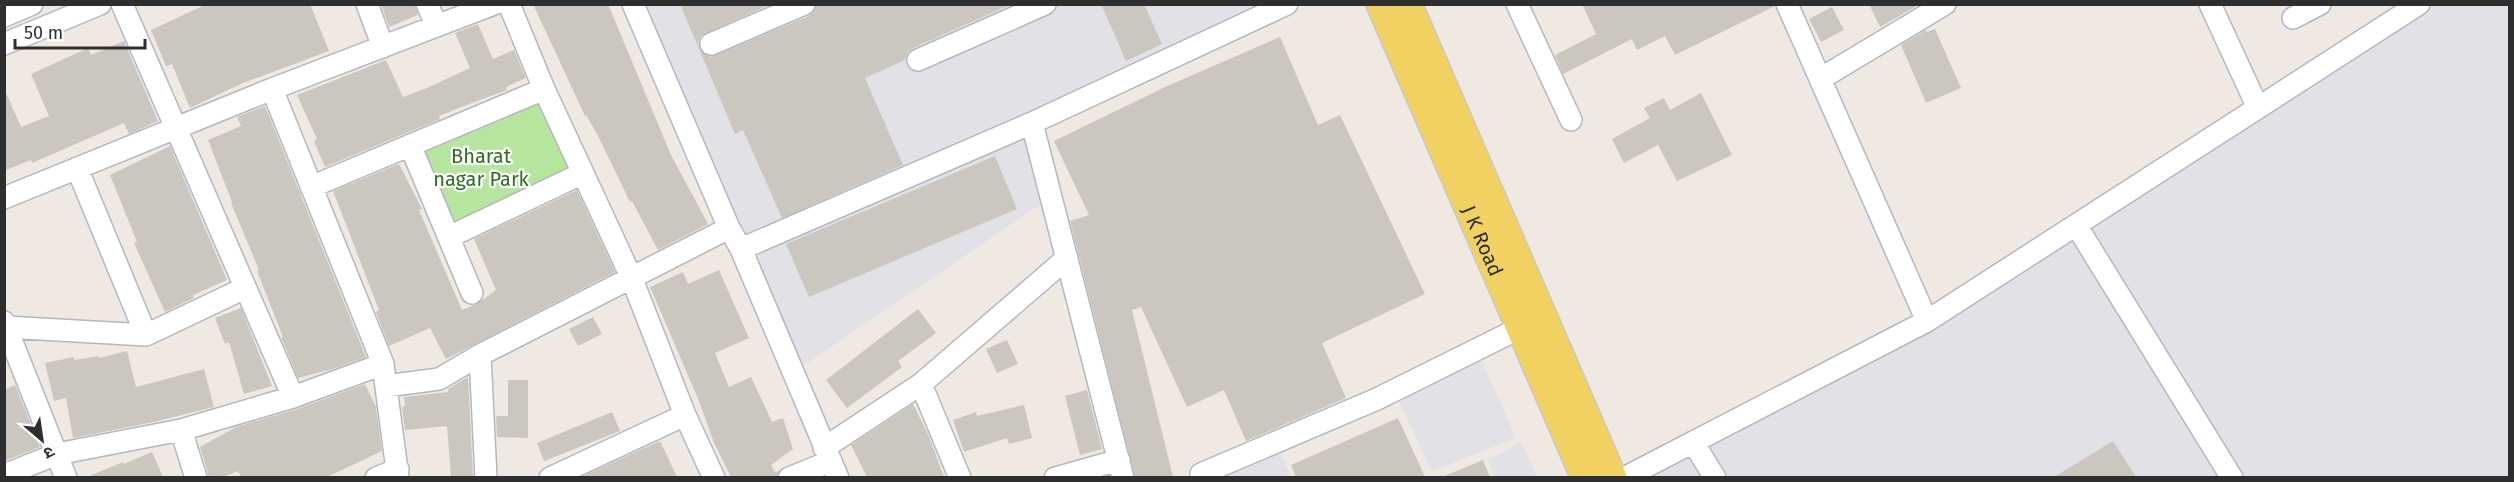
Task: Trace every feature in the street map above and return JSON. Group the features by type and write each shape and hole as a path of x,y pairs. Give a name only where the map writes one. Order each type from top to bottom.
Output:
{"main road":[{"name":"J K Road","path":"1380,4 1585,477"},
{"name":"J K Road","path":"1408,4 1613,477"}],"street":[{"path":"4,15 32,4"},
{"path":"4,44 100,4"},
{"path":"122,4 293,397"},
{"path":"367,4 383,47"},
{"path":"427,4 437,26"},
{"path":"4,198 272,89 494,4"},
{"path":"508,4 544,89 632,279 685,415 714,477"},
{"path":"633,4 729,228 741,249 831,462"},
{"path":"711,44 804,4"},
{"path":"918,60 1045,4"},
{"path":"741,249 1032,123 1287,4"},
{"path":"1517,4 1571,120"},
{"path":"1787,4 1928,321"},
{"path":"1820,79 1945,4"},
{"path":"2210,4 2258,108"},
{"path":"2293,18 2320,4"},
{"path":"1624,477 1928,321 2415,6"},
{"path":"272,89 383,364 398,473 376,477"},
{"path":"311,187 544,89"},
{"path":"1032,123 1121,469 1054,477"},
{"path":"410,145 472,293"},
{"path":"77,168 146,335"},
{"path":"449,237 583,173"},
{"path":"2076,225 2232,477"},
{"path":"386,386 439,379 480,355 729,228"},
{"path":"789,477 831,462 1067,258"},
{"path":"66,477 5,325 146,335 245,288"},
{"path":"1201,474 1377,399 1520,328"},
{"path":"480,355 486,477"},
{"path":"4,475 57,454 182,430 293,397 383,364"},
{"path":"921,384 960,477"},
{"path":"550,477 685,415"},
{"path":"182,430 196,477"},
{"path":"1694,442 1715,477"}],"shaded area":[{"path":"633,5 1285,5 1032,123 1051,197 793,373"},
{"path":"2419,5 2509,5 2509,477 1646,478 1868,352"},
{"path":"1480,356 1516,438 1432,471 1397,397"},
{"path":"1521,442 1537,477 1495,477 1488,460"},
{"path":"1281,453 1291,477 1226,477"}],"green space":[{"name":"Bharat nagar Park","path":"541,97 575,170 453,228 419,149"}],"building":[{"path":"207,4 310,4 329,51 243,83 190,108 172,64 166,66 151,30"},
{"path":"381,4 415,4 418,15 389,27"},
{"path":"533,4 608,4 671,155 708,224 658,250 632,201 630,202 598,136 585,116"},
{"path":"680,4 771,4 701,36 698,42 700,50 710,57 809,16 817,4 1012,4 913,48 907,53 905,60 865,78 903,165 782,218 743,130 735,134"},
{"path":"1101,4 1144,4 1162,44 1126,61"},
{"path":"1582,4 1775,4 1775,6 1675,55 1665,36 1637,50 1632,39 1563,74 1555,55 1596,34"},
{"path":"1869,4 1914,4 1915,7 1880,27"},
{"path":"1832,7 1844,30 1821,42 1809,19"},
{"path":"478,24 493,59 514,50 526,78 506,87 507,90 439,116 440,119 325,167 314,141 317,139 297,95 386,60 403,97 427,88 470,68 455,33"},
{"path":"1935,29 1961,88 1926,103 1901,45 1926,30 1927,32"},
{"path":"1280,37 1318,125 1340,115 1425,294 1322,343 1346,398 1246,441 1224,390 1187,407 1141,307 1132,310 1173,477 1135,477 1070,221 1089,215 1054,141 1165,87"},
{"path":"124,41 158,121 129,134 124,123 32,163 31,160 4,171 4,88 21,127 49,116 31,74 88,48 91,55"},
{"path":"1701,93 1732,155 1677,181 1658,145 1624,163 1612,139 1650,118 1644,108 1664,98 1670,110"},
{"path":"265,106 366,357 298,378 208,140 241,126 237,117"},
{"path":"170,146 227,280 193,295 194,298 165,312 134,243 137,242 110,175"},
{"path":"995,156 1017,209 809,297 786,244"},
{"path":"399,164 422,209 419,210 462,310 477,304 496,290 474,239 577,190 615,272 446,359 430,328 389,346 376,312 379,310 333,191"},
{"path":"719,270 749,338 715,353 729,387 751,377 772,422 783,418 793,449 771,465 775,472 779,471 776,477 731,477 714,443 699,401 650,287 683,272 688,284"},
{"path":"241,308 272,386 244,394 229,342 225,344 215,318"},
{"path":"918,309 936,333 898,361 902,367 847,408 826,380"},
{"path":"593,317 602,334 578,346 569,329"},
{"path":"1007,340 1018,364 997,373 986,349"},
{"path":"127,351 136,387 204,369 214,407 73,438 66,398 54,401 45,363 74,357 74,360 99,356 99,358"},
{"path":"468,377 473,477 451,477 447,426 405,430 402,407 405,406 404,397 448,392 448,389"},
{"path":"508,380 528,380 528,438 497,437 496,416 508,416"},
{"path":"365,384 376,407 382,451 327,477 241,477 238,471 223,477 209,477 200,447 236,427 297,409"},
{"path":"15,385 40,447 4,461 4,390"},
{"path":"1087,390 1102,449 1080,455 1065,396"},
{"path":"913,404 928,434 944,477 867,477 851,445"},
{"path":"1024,405 1032,438 1009,444 1007,438 964,452 953,420 976,412 977,416"},
{"path":"612,412 620,431 544,461 537,443"},
{"path":"1398,418 1425,477 1296,477 1291,465"},
{"path":"660,441 677,477 581,477"},
{"path":"2113,441 2136,477 2054,477 2095,452"},
{"path":"152,452 163,477 87,477 123,462 124,464"},
{"path":"1483,460 1490,477 1442,477"}]}
